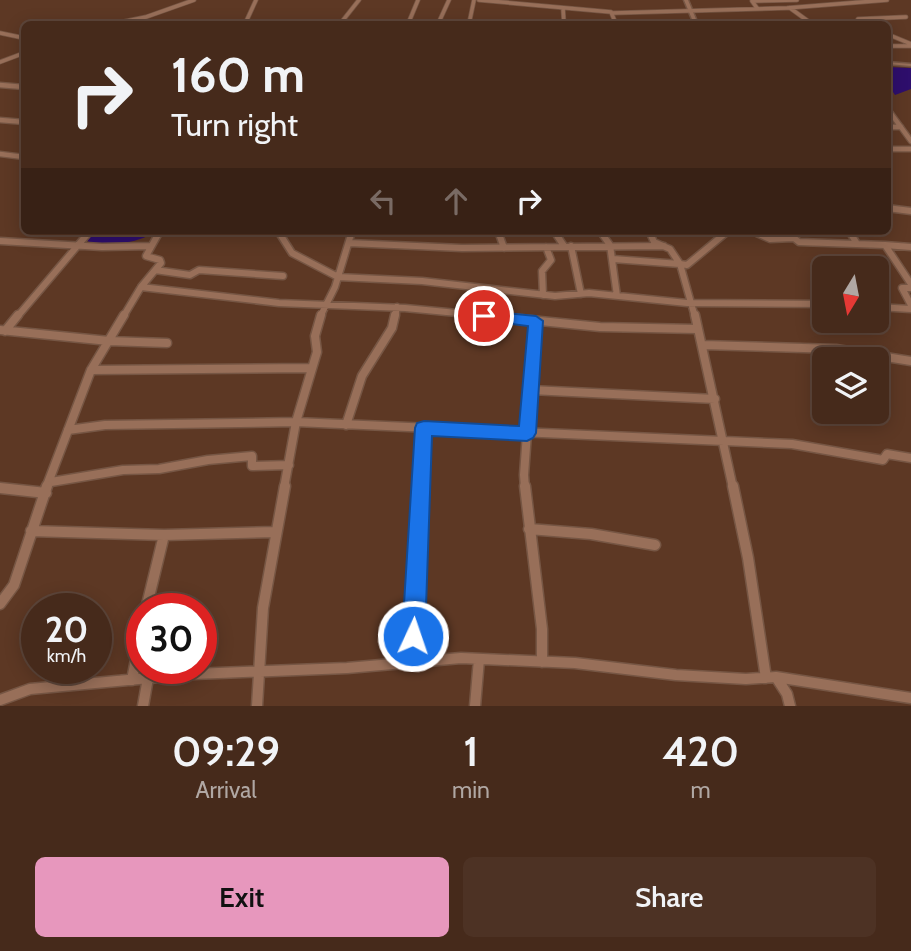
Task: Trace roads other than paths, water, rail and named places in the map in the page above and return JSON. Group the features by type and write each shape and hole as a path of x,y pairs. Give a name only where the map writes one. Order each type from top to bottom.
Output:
{"street":[{"path":"127,21 194,0"},
{"path":"246,21 256,0"},
{"path":"342,21 359,0"},
{"path":"409,21 418,0"},
{"path":"439,21 449,0"},
{"path":"471,21 477,0 613,13 789,8 887,0"},
{"path":"536,5 537,0"},
{"path":"686,0 696,21"},
{"path":"751,1 797,0"},
{"path":"751,1 757,8"},
{"path":"564,8 564,21"},
{"path":"789,8 808,21"},
{"path":"613,13 615,21"},
{"path":"909,18 904,13 911,13"},
{"path":"861,21 858,19 909,18"},
{"path":"0,33 21,37"},
{"path":"891,36 911,45"},
{"path":"891,46 911,45"},
{"path":"0,62 21,54"},
{"path":"891,63 911,65"},
{"path":"0,85 21,87"},
{"path":"891,113 911,141"},
{"path":"0,120 21,122"},
{"path":"891,127 901,127"},
{"path":"891,149 911,149"},
{"path":"0,154 21,156"},
{"path":"891,208 911,211"},
{"path":"2,330 86,235"},
{"path":"0,604 14,585 31,531 91,370 141,287 160,263 160,260 146,256 157,235"},
{"path":"281,235 292,253 338,277 422,281 543,295 581,294 691,302 812,304"},
{"path":"257,706 263,608 296,422 317,352 315,336 318,321 338,277 351,235"},
{"path":"499,235 504,248"},
{"path":"558,235 568,246 581,294"},
{"path":"603,235 610,245 617,296"},
{"path":"651,235 654,242 670,248 681,264 697,329 704,345 771,678 788,694 790,706"},
{"path":"613,259 687,265 723,235"},
{"path":"761,235 770,239 794,238 799,242 856,242 911,247"},
{"path":"852,235 856,242"},
{"path":"0,241 150,246"},
{"path":"349,243 504,248 664,246"},
{"path":"885,245 911,286 902,288 911,307 889,307"},
{"path":"543,295 542,271 551,260 546,247"},
{"path":"155,270 190,275 199,270 283,276"},
{"path":"141,287 279,303 397,307 600,327 697,329"},
{"path":"346,425 362,376 392,328 397,307"},
{"path":"536,321 524,475 528,529 542,629 542,662"},
{"path":"2,330 109,341 167,343"},
{"path":"704,345 836,349 911,361"},
{"path":"91,370 311,368"},
{"path":"531,390 715,399"},
{"path":"68,430 105,425 296,422 792,444 883,460 887,454 911,458"},
{"path":"412,662 424,428"},
{"path":"51,482 123,470 159,469 208,460 252,456 252,466 289,465"},
{"path":"0,488 46,493"},
{"path":"528,529 591,534 655,545"},
{"path":"31,531 164,535 276,532"},
{"path":"150,593 164,535"},
{"path":"475,706 479,659"},
{"path":"217,674 479,659 542,662 676,675 771,678 911,698"},
{"path":"0,700 30,689 126,681"},
{"path":"142,706 147,684"}]}
